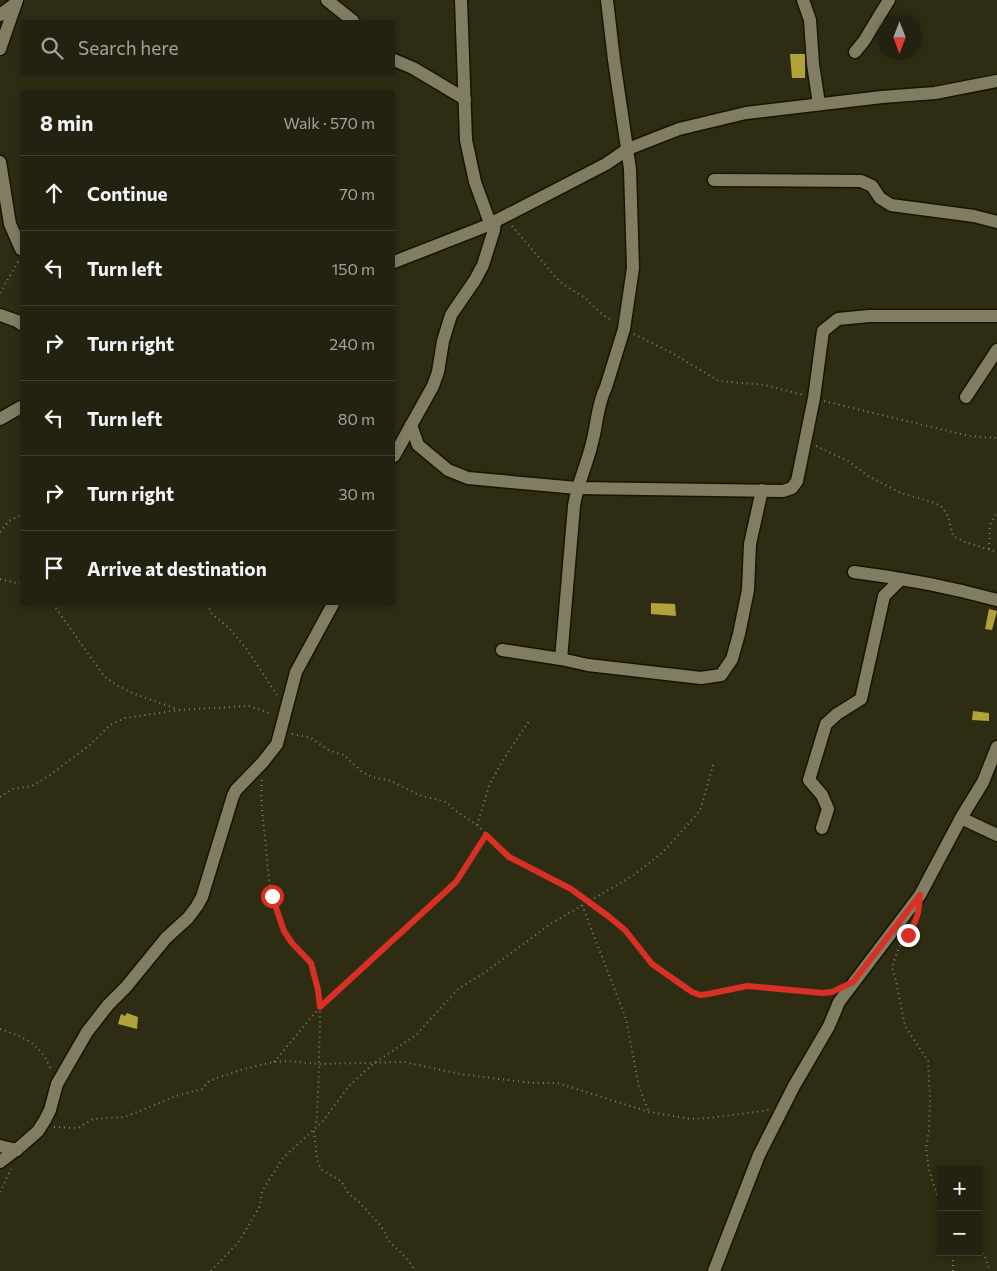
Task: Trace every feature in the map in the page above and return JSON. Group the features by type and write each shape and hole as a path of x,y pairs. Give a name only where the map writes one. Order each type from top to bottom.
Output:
{"street":[{"path":"328,0 352,20"},
{"path":"395,454 436,378 443,341 452,315 483,265 496,220 475,182 466,140 461,0"},
{"path":"561,659 577,488 592,445 601,396 606,387 624,329 633,268 633,231 628,149 607,0"},
{"path":"803,0 810,20 813,64 819,104"},
{"path":"855,52 868,35 889,0"},
{"path":"0,15 17,1"},
{"path":"0,49 17,1"},
{"path":"395,60 465,99"},
{"path":"395,262 496,220 606,164 628,149 679,129 746,113 882,96 935,93 997,81"},
{"path":"0,162 10,224 20,246"},
{"path":"714,180 861,181 872,186 880,198 891,205 974,216 997,222"},
{"path":"0,315 20,323"},
{"path":"411,425 418,445 448,470 468,478 577,488 783,491 792,488 797,481 814,398 823,331 838,319 869,316 997,316"},
{"path":"966,397 997,350"},
{"path":"0,419 20,408"},
{"path":"502,650 588,665 701,678 721,675 732,659 739,634 748,590 750,544 762,490"},
{"path":"854,572 901,579 997,600"},
{"path":"822,828 828,810 822,794 810,780 826,724 837,714 860,699 884,596 901,579"},
{"path":"0,1162 17,1150 42,1126 50,1110 57,1084 87,1032 166,938 188,918 197,906 202,897 233,796 236,790 272,752 280,733 296,672 332,605"},
{"path":"714,1271 759,1154 794,1086 829,1026 839,1002 920,895 983,782 997,748"},
{"path":"962,818 997,835"},
{"path":"0,1146 17,1150"}],"path":[{"path":"496,220 560,282 585,298 603,315 624,329 672,353 719,381 765,385 969,436 997,438"},
{"path":"0,292 20,259"},
{"path":"805,441 848,461 868,476 901,493 935,503 946,511 953,536 964,542 997,552"},
{"path":"989,549 990,525 997,512"},
{"path":"0,532 9,521 20,516"},
{"path":"0,579 20,584"},
{"path":"54,605 104,676 112,683 179,710"},
{"path":"208,605 212,614 230,629 248,651 285,713"},
{"path":"0,797 13,789 32,786 50,775 91,744 110,725 125,718 179,710 249,706 285,713"},
{"path":"477,825 489,786 529,721"},
{"path":"280,733 311,738 328,750 350,758 366,775 390,781 419,795 446,802 456,812 477,825 509,857 571,889 588,901 625,930 652,964 696,994 708,994 747,986 827,993 853,982"},
{"path":"263,762 261,809 268,877 277,913 284,931 292,943 311,963 318,990 320,1007 316,1127"},
{"path":"211,1271 238,1243 260,1206 262,1191 283,1158 323,1121 349,1086 373,1064 416,1035 458,989 484,973 552,923 634,875 664,852 700,811 714,762"},
{"path":"273,1062 320,1007 456,882 486,835"},
{"path":"582,905 626,1018 639,1087 649,1112"},
{"path":"917,918 899,947 892,967 905,1026 928,1061 930,1100 926,1154 937,1195"},
{"path":"0,1029 24,1038 36,1045 50,1066 57,1084"},
{"path":"42,1126 64,1129 78,1128 93,1119 125,1117 176,1096 202,1089 209,1081 220,1077 273,1062 287,1061 319,1064 404,1062 460,1074 532,1084 557,1083 649,1112 691,1119 784,1107"},
{"path":"314,1130 317,1160 322,1170 341,1181 350,1194 381,1226 389,1242 408,1260 415,1271"},
{"path":"982,1254 990,1271"},
{"path":"953,1256 953,1271"}],"building":[{"path":"790,54 805,54 805,78 792,78"},
{"path":"651,603 675,604 676,616 651,614"},
{"path":"989,609 997,611 992,630 985,629"},
{"path":"973,711 989,713 989,721 972,720"},
{"path":"127,1013 138,1017 137,1029 118,1024 121,1014 125,1016"}],"route":[{"path":"272,896 284,931 292,943 311,963 320,1007 456,882 486,835 509,857 571,889 608,916 625,930 652,964 692,992 700,995 740,986 823,993 832,992 853,982 920,895 919,913 908,935"}]}
